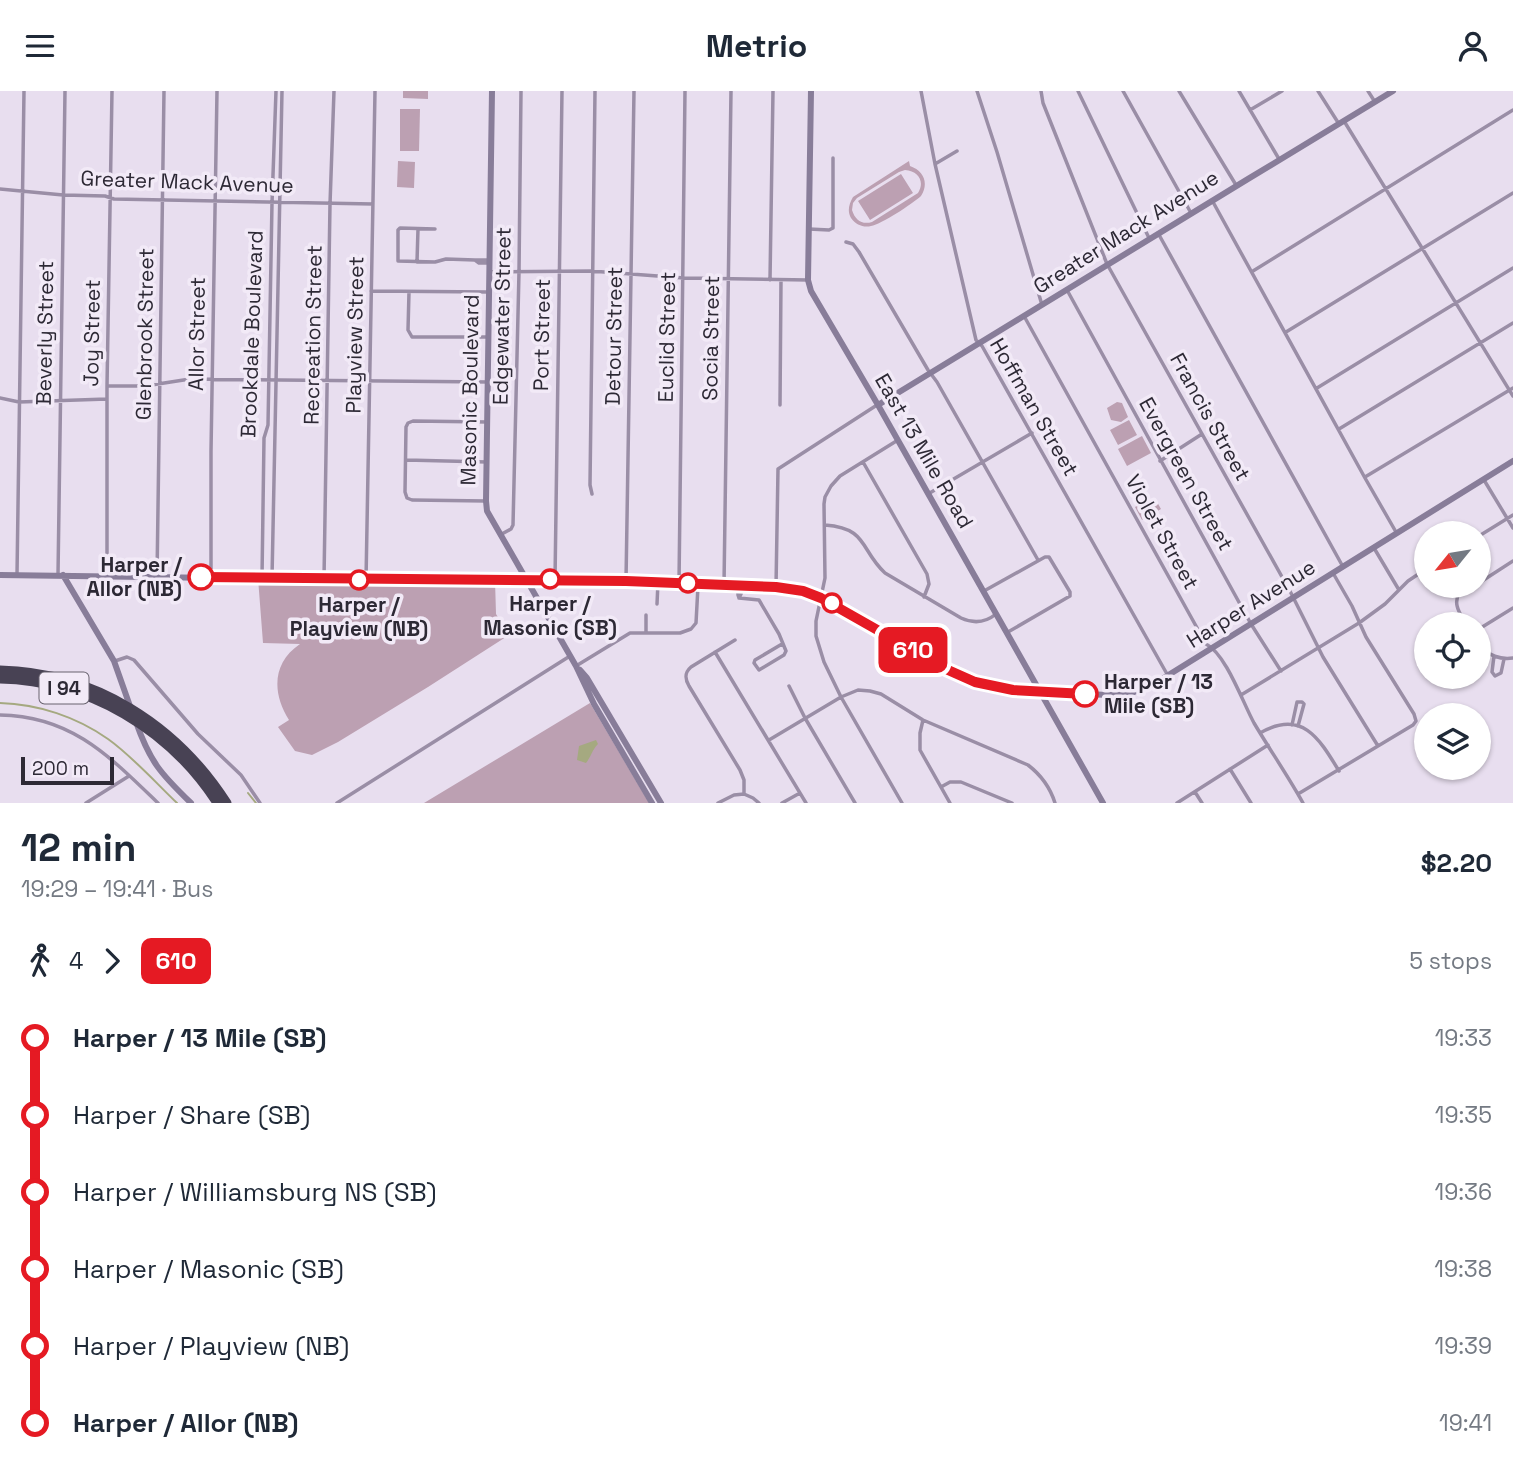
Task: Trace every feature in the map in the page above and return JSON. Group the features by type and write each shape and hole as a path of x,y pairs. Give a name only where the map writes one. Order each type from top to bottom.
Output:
{"highway":[{"name":"I 94","path":"0,670 60,678 84,685 142,714 189,754 228,803"},
{"name":"I 94","path":"0,679 65,688 124,714 147,728 185,761 217,803"}],"main road":[{"name":"Masonic Boulevard","path":"492,91 486,501 488,515 597,701 620,734 657,802"},
{"name":"East 13 Mile Road","path":"811,91 808,280 813,296 878,405 1103,803"},
{"name":"Greater Mack Avenue","path":"878,405 1393,91"},
{"name":"Harper Avenue","path":"0,575 626,581 776,587 803,591 821,598 965,678 984,685 1040,692 1126,694 1144,689 1168,676 1513,461"},
{"path":"61,575 114,661 150,757 163,775 191,803"},
{"name":"Masonic Boulevard","path":"597,701 605,723 637,778 657,802"},
{"path":"605,723 608,714"},
{"path":"610,732 614,735 620,734"}],"street":[{"path":"17,575 24,91"},
{"name":"Beverly Street","path":"61,575 60,400 65,91"},
{"name":"Joy Street","path":"107,576 111,91"},
{"name":"Glenbrook Street","path":"157,577 164,91"},
{"name":"Allor Street","path":"211,578 217,91"},
{"name":"Brookdale Boulevard","path":"261,578 264,437 268,428 276,91"},
{"name":"Brookdale Boulevard","path":"272,578 282,91"},
{"name":"Recreation Street","path":"324,579 334,91"},
{"name":"Playview Street","path":"366,580 376,91"},
{"name":"Edgewater Street","path":"500,535 510,531 513,525 521,91"},
{"name":"Port Street","path":"555,580 562,91"},
{"path":"592,494 591,271 595,91"},
{"name":"Detour Street","path":"626,581 634,91"},
{"name":"Euclid Street","path":"679,583 685,91"},
{"name":"Socia Street","path":"724,585 731,91"},
{"path":"771,280 773,91"},
{"name":"Hoffman Street","path":"921,91 976,340 1032,433 1168,676"},
{"path":"977,91 1042,305"},
{"name":"Francis Street","path":"1041,91 1043,103 1107,264 1293,598 1318,648 1378,746"},
{"path":"1078,91 1149,238"},
{"path":"1124,91 1191,213"},
{"path":"1179,91 1236,185"},
{"path":"1239,91 1279,159"},
{"path":"1251,110 1283,91"},
{"path":"1318,91 1386,189 1513,396"},
{"path":"1368,91 1375,102"},
{"path":"1252,271 1513,110"},
{"path":"935,164 957,151"},
{"path":"809,229 833,228 833,158"},
{"name":"Greater Mack Avenue","path":"0,189 106,196 114,199 373,204"},
{"path":"1286,332 1513,193"},
{"path":"1212,200 1397,534"},
{"path":"435,229 400,228 398,261 435,262 446,259 489,262"},
{"path":"417,262 418,229"},
{"path":"1158,233 1343,567"},
{"path":"846,242 853,244 859,252 1038,560"},
{"path":"1317,388 1513,268"},
{"path":"489,272 558,270 684,278 808,280"},
{"path":"780,405 781,280"},
{"path":"371,291 488,292"},
{"name":"Evergreen Street","path":"1067,291 1251,624 1281,671"},
{"path":"408,292 408,330 412,337 489,337"},
{"name":"Violet Street","path":"1024,316 1204,641 1213,648 1303,803"},
{"path":"1339,429 1513,323"},
{"path":"107,386 135,386 190,379 488,382"},
{"path":"1365,478 1511,389"},
{"path":"0,398 19,402 107,399"},
{"path":"776,587 778,469 878,405"},
{"path":"486,501 409,499 405,492 406,427 410,422 487,422"},
{"path":"928,494 1032,433"},
{"path":"1160,461 1202,434"},
{"path":"898,440 841,476 825,497 825,578 816,621 816,636 824,662 841,697 902,803"},
{"path":"406,460 487,461"},
{"path":"863,462 927,575 929,584 924,597"},
{"path":"1484,480 1513,528"},
{"path":"1491,528 1513,515"},
{"path":"825,525 846,528 859,537 877,566 885,573 967,621 981,622 996,614"},
{"path":"1374,548 1399,590"},
{"path":"984,591 1048,556 1070,592 1070,596 1006,633"},
{"path":"1491,575 1513,561"},
{"path":"1298,795 1416,721 1333,573"},
{"path":"1241,695 1359,623 1385,604 1414,577"},
{"path":"657,604 658,582"},
{"path":"576,666 636,632 680,633 694,627 698,584"},
{"path":"739,585 739,598 759,600 786,651 784,655 757,669 755,660 782,644"},
{"path":"511,612 536,598"},
{"path":"1491,622 1513,608"},
{"path":"646,615 646,632"},
{"path":"735,640 688,669 686,680 740,770 744,780 744,794"},
{"path":"715,652 806,803"},
{"path":"1491,654 1504,659 1513,658"},
{"path":"337,803 570,656"},
{"path":"1494,656 1492,672 1495,676 1501,672 1504,659"},
{"path":"114,661 127,657 134,660 198,734 241,775 260,803"},
{"path":"789,686 855,803"},
{"path":"769,740 841,697 858,690 870,691 923,720 1028,765 1046,783 1055,803"},
{"path":"1292,725 1297,702 1302,702 1304,703 1298,726"},
{"path":"0,715 44,721 76,734 99,749 158,803"},
{"path":"923,720 920,750 950,803"},
{"path":"1260,733 1281,725 1298,726 1307,730 1318,739 1339,771"},
{"path":"1177,803 1268,745"},
{"path":"1230,769 1251,803"},
{"path":"86,803 129,776"},
{"path":"941,786 950,782 961,782 1012,803"},
{"path":"1195,792 1202,803"},
{"path":"782,803 800,793"},
{"path":"718,803 730,796 744,794 758,803"}],"shaded area":[{"path":"403,91 428,91 428,99 403,98"},
{"path":"400,109 420,109 419,151 400,151"},
{"path":"398,161 415,162 414,188 397,187"},
{"path":"909,161 910,166 922,174 925,182 921,196 889,218 871,226 860,225 851,218 849,207 853,197","holes":["910,171 921,181 918,193 872,222 865,223 855,217 852,210 857,198 899,172"]},
{"path":"901,174 913,193 870,220 858,201"},
{"path":"1117,402 1122,403 1128,417 1121,422 1111,420 1107,408"},
{"path":"1129,420 1137,435 1118,445 1110,430"},
{"path":"1142,436 1151,453 1127,466 1118,449"},
{"path":"1157,502 1161,509 1142,520 1135,507 1139,505 1143,511"},
{"path":"258,578 495,580 496,614 509,635 338,742 312,755 295,751 278,727 289,720 283,710 278,689 280,669 284,660 300,644 263,643"},
{"path":"590,703 649,803 424,803"},
{"path":"596,740 598,744 586,763 577,760 579,746"}],"waterway":[{"path":"0,703 43,709 96,731 126,753 177,803"},
{"path":"248,793 256,803"}],"bus line":[{"name":"610","path":"201,577 626,581 788,588 803,591 841,608 948,670 975,682 1013,690 1085,694"}],"place":[{"name":"Harper / Allor (NB)","path":"201,577"},
{"name":"Harper / Masonic (SB)","path":"550,579"},
{"name":"Harper / Playview (NB)","path":"359,580"},
{"name":"Harper / 13 Mile (SB)","path":"1085,694"}]}
